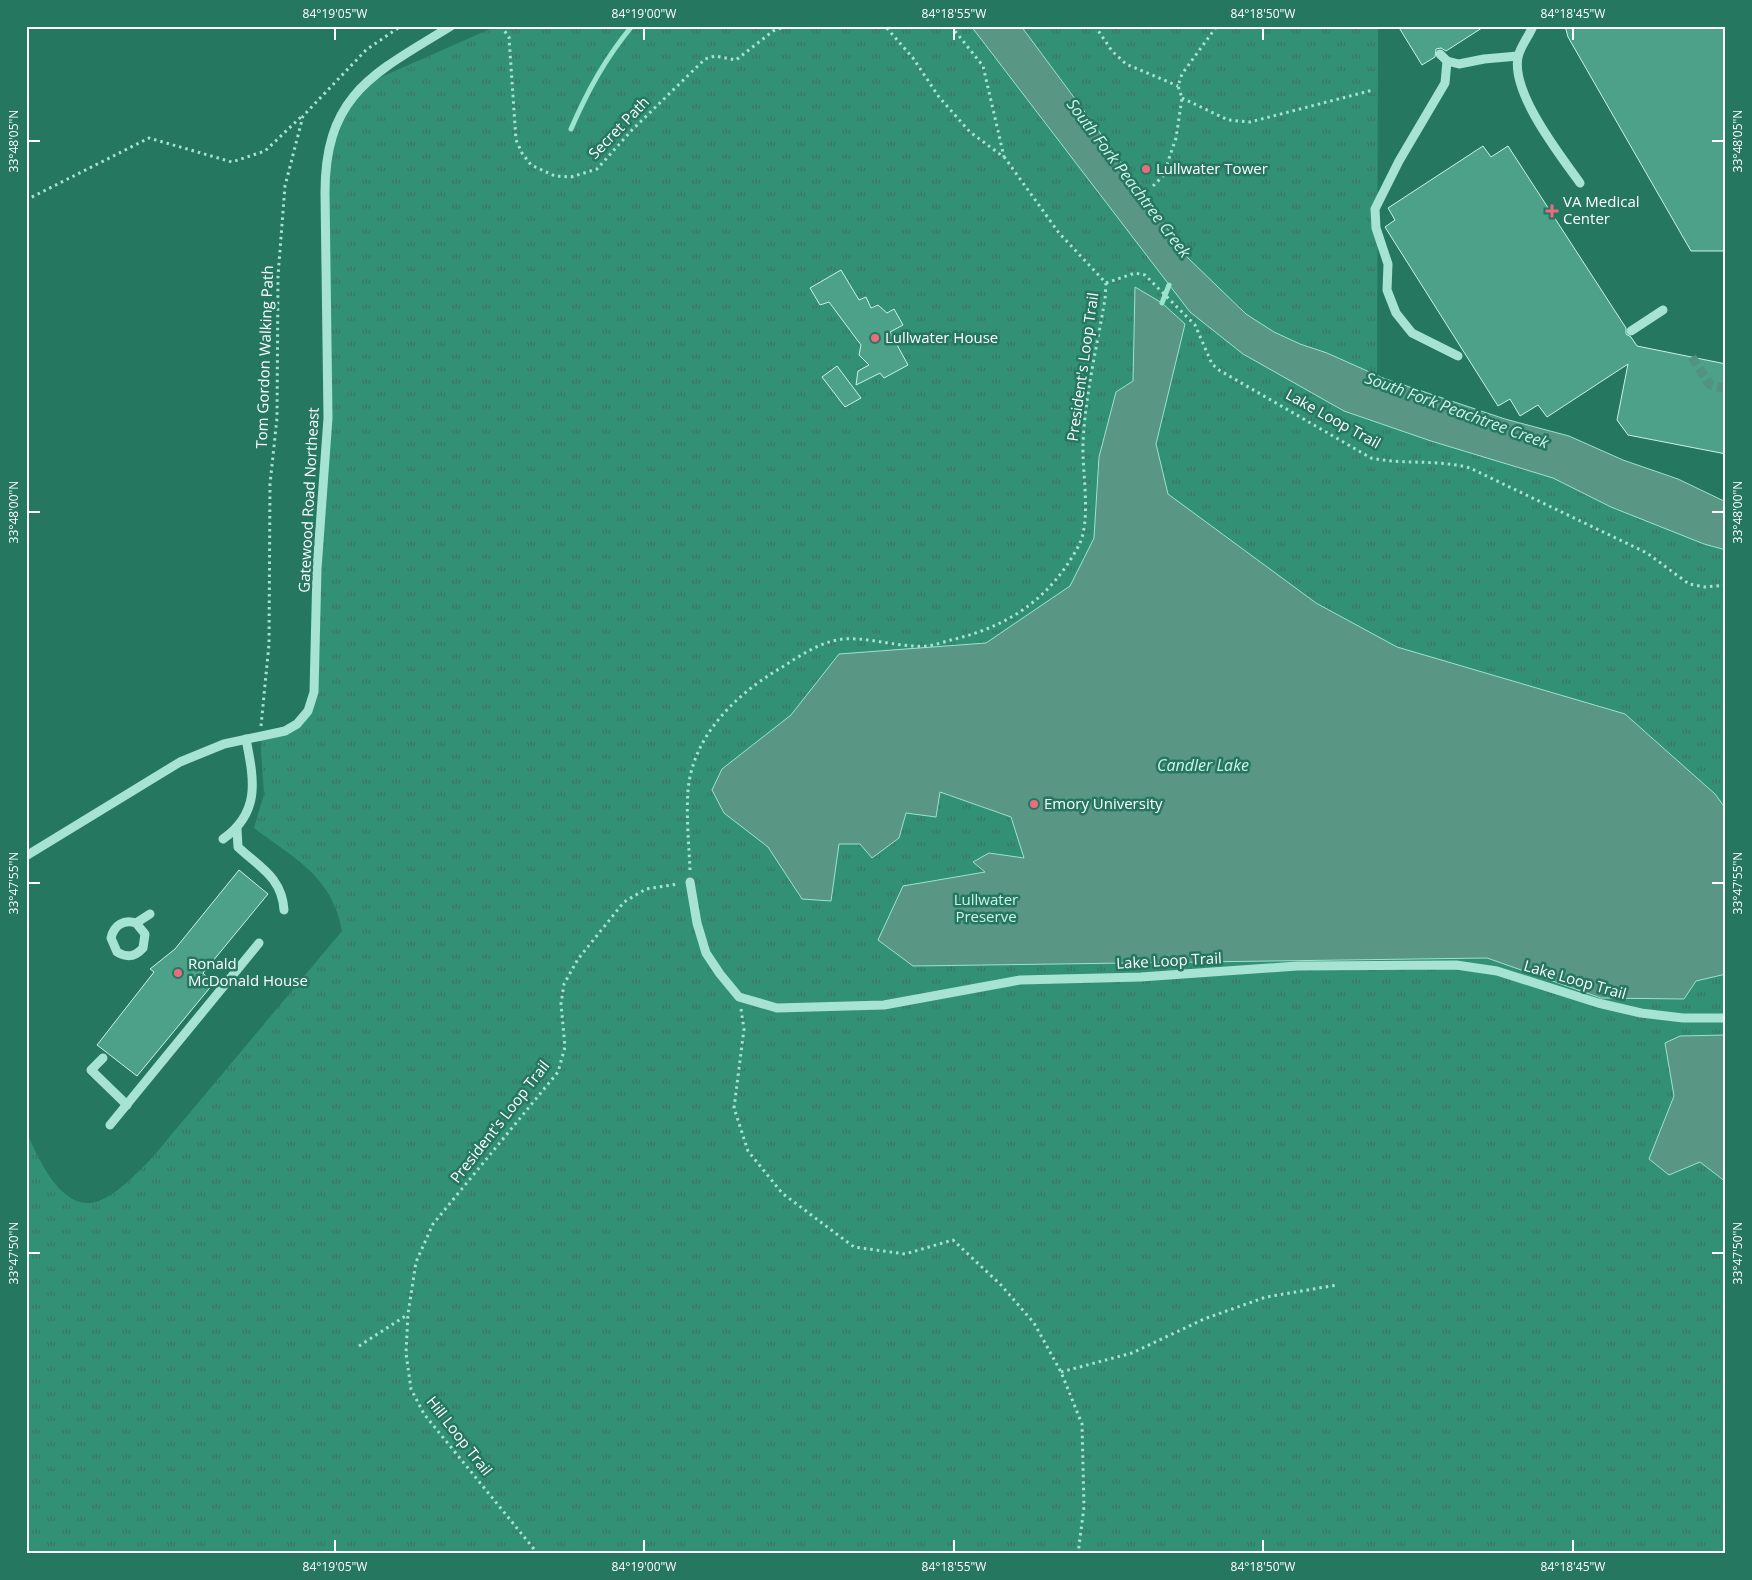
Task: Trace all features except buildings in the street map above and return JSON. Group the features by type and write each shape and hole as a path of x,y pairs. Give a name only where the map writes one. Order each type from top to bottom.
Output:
{"street":[{"name":"Gatewood Road Northeast","path":"26,856 180,762 224,744 285,731 297,724 308,711 314,692 318,559 328,447 325,194 328,152 340,114 364,84 407,53 451,26"},
{"path":"1533,26 1518,56 1522,91 1555,149 1580,183"},
{"path":"1440,54 1447,61 1459,64 1484,59 1518,56"},
{"path":"1447,61 1445,83 1399,161 1375,209 1376,228 1388,264 1387,290 1396,313 1412,333 1458,356"},
{"path":"1631,331 1663,310"},
{"path":"223,839 237,829 248,811 252,796 253,776 246,739"},
{"path":"237,829 238,847 278,884 283,896 284,910"},
{"path":"690,882 697,923 706,953 739,997"},
{"path":"136,924 150,914"},
{"path":"110,1125 259,943"},
{"name":"Lake Loop Trail","path":"739,997 777,1008 884,1005 1020,980 1141,977 1297,966 1456,965 1497,971 1598,1003 1641,1013 1683,1018 1726,1018"},
{"path":"103,1058 91,1070 127,1105"}],"path":[{"name":"Tom Gordon Walking Path","path":"260,735 269,644 270,484 277,418 278,276 285,186 303,116 366,50 401,26"},
{"name":"Secret Path","path":"501,26 509,37 516,140 531,165 555,176 571,177 597,169 673,88 704,59 715,56 736,60 772,31 786,26"},
{"name":"President's Loop Trail","path":"408,1314 416,1262 433,1224 558,1072 565,1047 561,1004 564,984 578,959 624,902 646,889 690,882 688,790 695,754 719,717 757,682 822,643 844,639 927,646 980,633 1008,621 1040,599 1069,563 1080,545 1085,520 1083,444 1088,397 1105,299 1106,283 1059,233 1005,158 970,132 939,97 913,58 885,26"},
{"path":"951,26 983,66 1005,158"},
{"path":"1095,26 1112,51 1126,64 1178,86"},
{"path":"1153,186 1163,176 1176,138 1182,98 1178,86 1182,74 1217,26"},
{"path":"1182,98 1228,120 1250,122 1373,90"},
{"path":"26,200 149,138 232,162 265,151 303,116"},
{"name":"Lake Loop Trail","path":"1106,283 1134,272 1145,275 1195,325 1212,364 1371,458 1386,461 1450,462 1470,468 1647,553 1689,584 1705,587 1726,585"},
{"path":"739,997 744,1029 734,1108 748,1151 782,1193 854,1247 905,1254 953,1240 1002,1285 1034,1323 1061,1372 1082,1424 1084,1507 1078,1554"},
{"path":"1061,1372 1132,1353 1204,1319 1266,1297 1336,1285"},
{"path":"358,1346 408,1314"},
{"name":"Hill Loop Trail","path":"408,1314 406,1353 411,1389 424,1414 538,1554"}],"green space":[{"name":"Lullwater Preserve","path":"497,26 1378,26 1377,396 1726,525 1726,1554 26,1554 26,1131 42,1165 67,1196 89,1203 97,1202 114,1193 151,1159 342,931 337,912 321,882 310,870 254,828 264,794 260,735 297,724 314,692 328,447 325,246 333,132 363,85"}],"water":[{"name":"South Fork Peachtree Creek","path":"971,26 1021,26 1096,127 1188,258 1246,314 1274,332 1383,378 1505,419 1569,436 1623,460 1678,479 1726,502 1726,550 1704,544 1611,507 1553,478 1431,441 1344,411 1243,354 1190,312"},
{"name":"Candler Lake","path":"1135,287 1162,303 1185,324 1156,444 1168,494 1316,603 1397,647 1625,714 1715,794 1726,809 1726,974 1696,981 1684,999 1601,998 1487,958 913,966 878,940 903,886 985,872 973,862 989,853 1024,858 1011,817 940,792 936,817 906,813 899,838 872,858 860,844 839,844 831,901 802,899 768,847 724,813 712,790 722,769 791,715 839,654 986,643 1070,586 1094,538 1099,457 1116,392 1133,381"},
{"path":"1726,1035 1726,1182 1700,1162 1669,1175 1649,1159 1674,1096 1665,1043 1680,1036"}],"waterway":[{"path":"571,129 598,75 632,26"},
{"path":"1162,303 1169,285"}],"tunnel":[{"path":"1692,357 1710,385 1726,389"}],"place":[{"name":"Lullwater Tower","path":"1146,169"},
{"name":"VA Medical Center","path":"1552,211"},
{"name":"Lullwater House","path":"875,338"},
{"name":"Emory University","path":"1034,804"},
{"name":"Ronald McDonald House","path":"178,973"}]}
